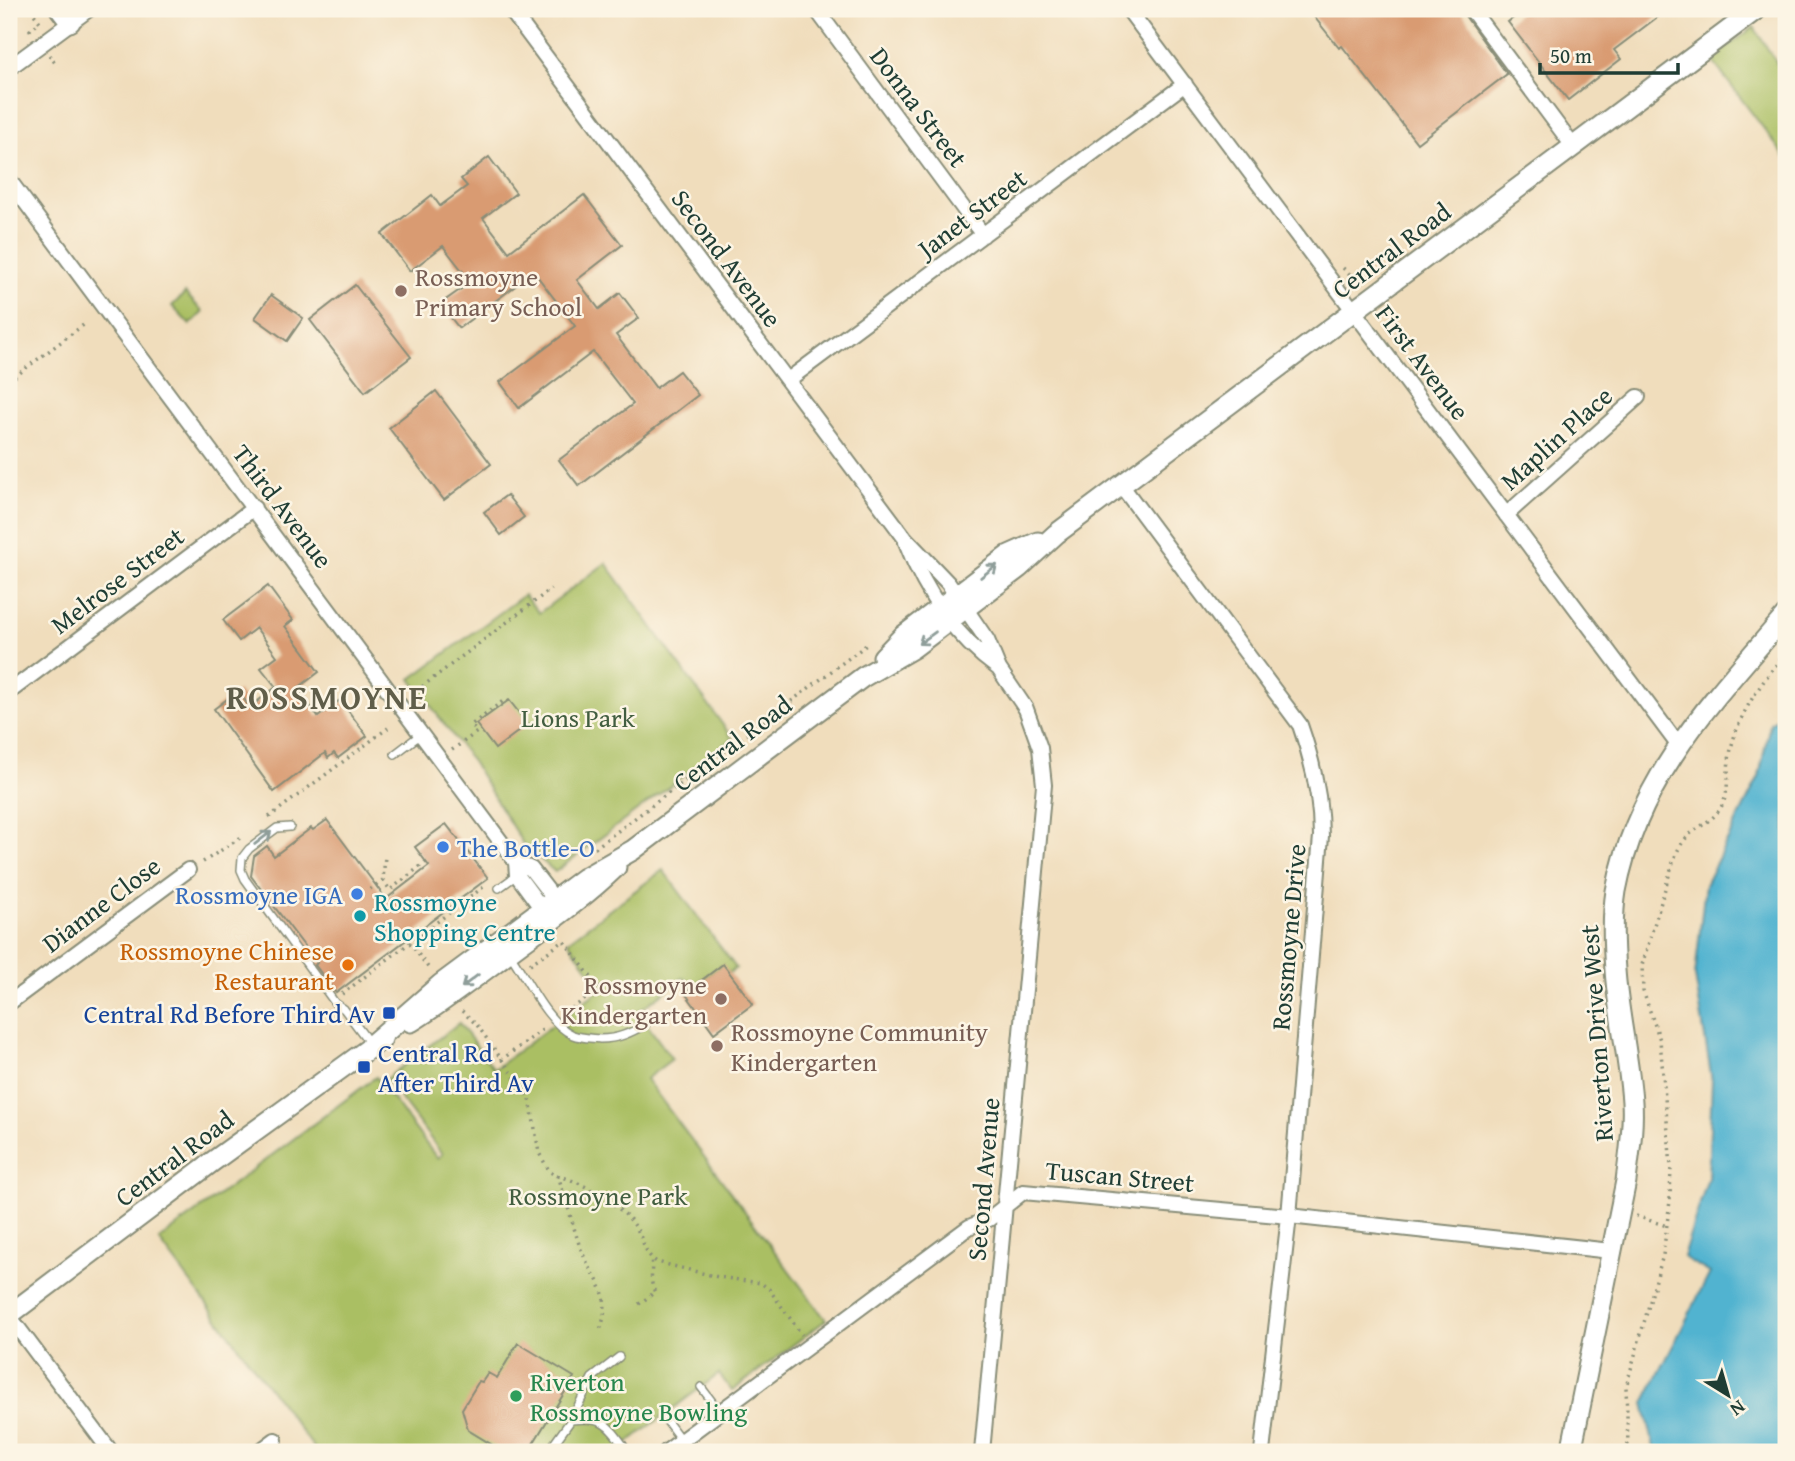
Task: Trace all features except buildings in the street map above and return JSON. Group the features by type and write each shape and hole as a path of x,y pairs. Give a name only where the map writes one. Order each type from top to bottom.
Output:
{"street":[{"path":"9,68 65,15 89,9"},
{"name":"Second Avenue","path":"510,9 905,538 930,563 953,608"},
{"name":"Donna Street","path":"816,9 983,234"},
{"name":"First Avenue","path":"1128,9 1679,746"},
{"path":"1471,9 1573,146"},
{"name":"Central Road","path":"9,1316 371,1045 430,992 553,910 595,888 633,850 863,677 903,636 953,608 1009,555 1056,534 1757,9"},
{"name":"Janet Street","path":"788,380 1185,85"},
{"name":"Third Avenue","path":"9,180 254,508 516,869 553,910"},
{"name":"Maplin Place","path":"1506,515 1639,397"},
{"name":"Rossmoyne Drive","path":"1121,485 1300,725 1312,760 1321,806 1321,836 1289,1216 1262,1452"},
{"name":"Melrose Street","path":"9,692 254,508"},
{"name":"Second Avenue","path":"905,538 918,572 987,640 999,669 1026,709 1040,748 1044,785 982,1452"},
{"name":"Riverton Drive West","path":"1571,1452 1632,1140 1632,1105 1615,972 1614,931 1616,893 1628,844 1651,788 1679,746 1786,615"},
{"name":"Dianne Close","path":"9,1003 188,870"},
{"name":"Central Road","path":"371,1045 439,1005 509,952 553,910"},
{"name":"Tuscan Street","path":"666,1452 961,1233 989,1219 1023,1192 1289,1216 1611,1251"},
{"path":"9,1316 111,1452"},
{"path":"259,1452 275,1440"}],"lane":[{"path":"395,754 420,735"},
{"path":"289,827 277,828 249,849 242,858 241,870 335,1003 344,1009 371,1045"},
{"path":"499,888 516,869"},
{"path":"509,952 555,1021 573,1035 609,1039 630,1034 646,1024"},
{"path":"548,1452 571,1420 592,1378 619,1357"},
{"path":"701,1387 720,1412"},
{"path":"663,1416 682,1441"},
{"path":"571,1420 593,1417 611,1429 628,1452"}],"path":[{"path":"1341,268 1355,279 1370,280"},
{"path":"9,380 86,323"},
{"path":"411,695 551,589"},
{"path":"1625,1452 1628,1444 1626,1387 1663,1255 1670,1201 1671,1167 1660,1040 1643,991 1642,965 1674,859 1681,844 1713,817 1723,804 1737,727 1756,690 1786,652"},
{"path":"452,750 478,731 471,725 503,701 504,703"},
{"path":"261,823 388,728"},
{"path":"188,870 218,854 250,831"},
{"path":"385,856 383,880 390,890 426,862"},
{"path":"340,995 495,879"},
{"path":"370,889 383,880"},
{"path":"501,1060 600,989 564,941 529,965"},
{"path":"410,943 436,977"},
{"path":"459,1008 477,1025 530,1099 539,1153 550,1172 591,1188 636,1226 651,1259 651,1281 655,1292 639,1304"},
{"path":"558,1177 580,1246 603,1292 607,1308 600,1330"},
{"path":"651,1259 719,1277 761,1283 769,1289 810,1345"}],"green space":[{"path":"1754,27 1786,78 1786,158 1711,59"},
{"path":"185,293 203,312 190,325 172,306"},
{"name":"Lions Park","path":"606,563 733,739 555,872 523,844 473,763 411,679 524,595 539,613"},
{"name":"Rossmoyne Park","path":"663,870 736,968 729,973 722,965 695,985 683,978 638,1012 672,1059 646,1079 826,1320 732,1391 719,1374 615,1452 317,1452 159,1240 376,1077 437,1158 442,1154 386,1079 459,1023 494,1069 602,988 568,941"}],"water":[{"path":"1786,713 1786,1452 1655,1452 1644,1403 1710,1273 1683,1257 1708,1178 1712,1081 1695,976 1705,885 1759,777 1770,723"}],"place":[{"name":"Rossmoyne Primary School","path":"401,291"},
{"name":"The Bottle-O","path":"443,847"},
{"name":"Rossmoyne IGA","path":"357,894"},
{"name":"Rossmoyne Shopping Centre","path":"360,916"},
{"name":"Rossmoyne Chinese Restaurant","path":"348,965"},
{"name":"Rossmoyne Kindergarten","path":"721,999"},
{"name":"Central Rd Before Third Av","path":"389,1013"},
{"name":"Rossmoyne Community Kindergarten","path":"717,1046"},
{"name":"Central Rd After Third Av","path":"364,1067"},
{"name":"Riverton Rossmoyne Bowling","path":"516,1396"}],"district":[{"name":"ROSSMOYNE","path":"327,697"}]}
